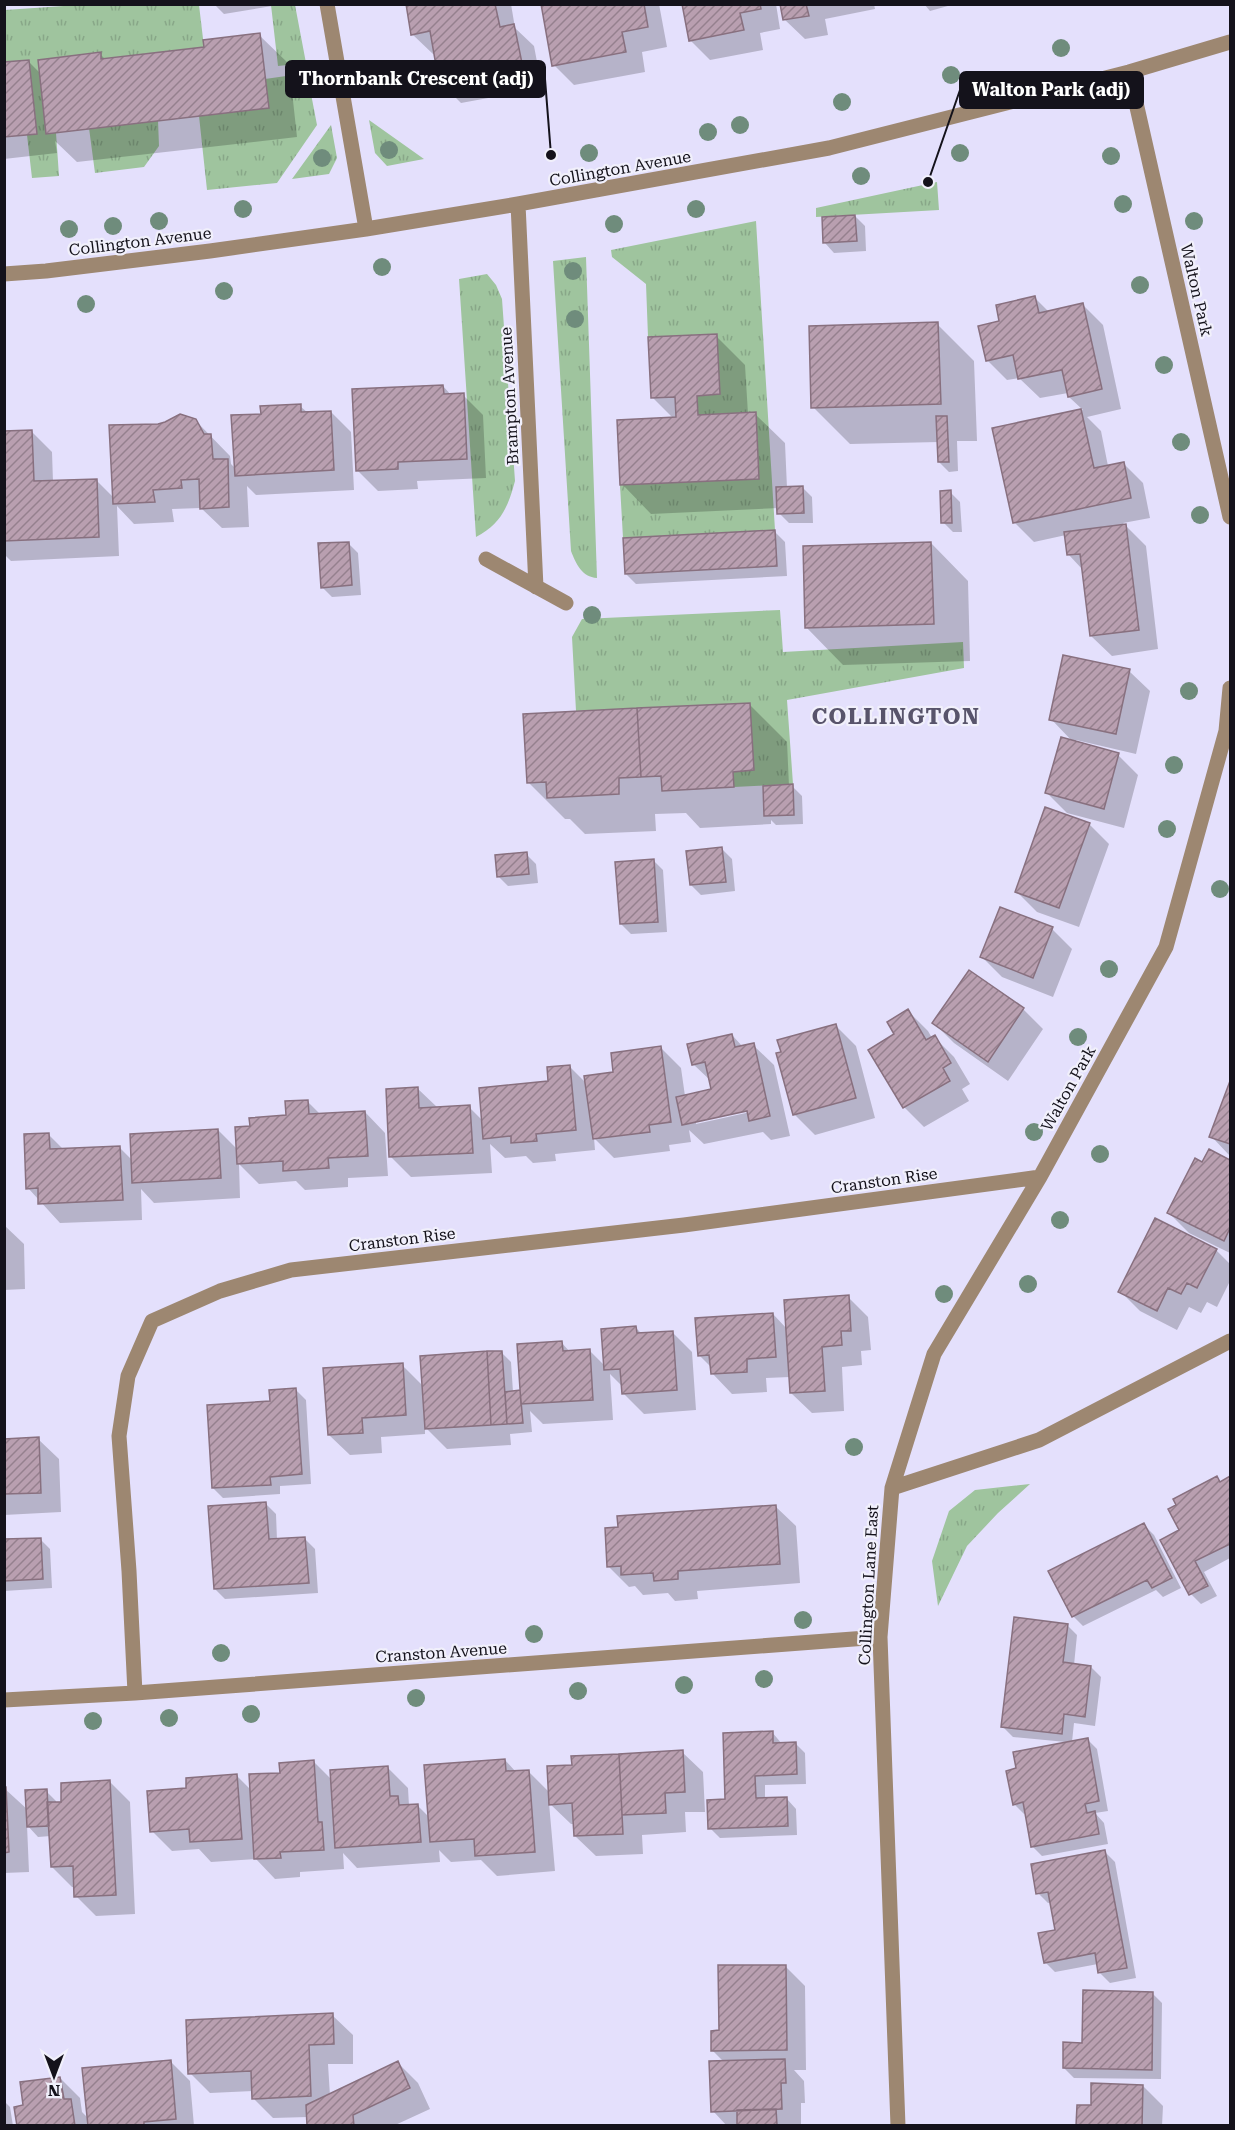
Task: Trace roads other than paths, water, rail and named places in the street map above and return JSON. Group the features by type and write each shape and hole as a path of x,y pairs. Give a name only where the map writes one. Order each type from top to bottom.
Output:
{"street":[{"path":"327,4 366,229"},
{"name":"Collington Avenue","path":"4,274 210,251 366,229 829,148 1129,72 1230,42"},
{"name":"Walton Park","path":"1129,72 1230,517"},
{"name":"Brampton Avenue","path":"518,204 536,587"},
{"path":"486,559 566,603"},
{"name":"Walton Park","path":"892,1488 934,1354 1040,1177 1166,947 1226,731 1230,688"},
{"name":"Cranston Rise","path":"135,1693 119,1436 128,1376 152,1321 220,1291 291,1270 684,1225 1040,1177"},
{"name":"Collington Lane East","path":"898,2126 880,1637 892,1488 1039,1440 1230,1341"},
{"name":"Cranston Avenue","path":"4,1700 135,1693 880,1637"}],"place":[{"name":"Thornbank Crescent (adj)","path":"551,155"},
{"name":"Walton Park (adj)","path":"928,182"}],"district":[{"name":"COLLINGTON","path":"896,716"}]}
